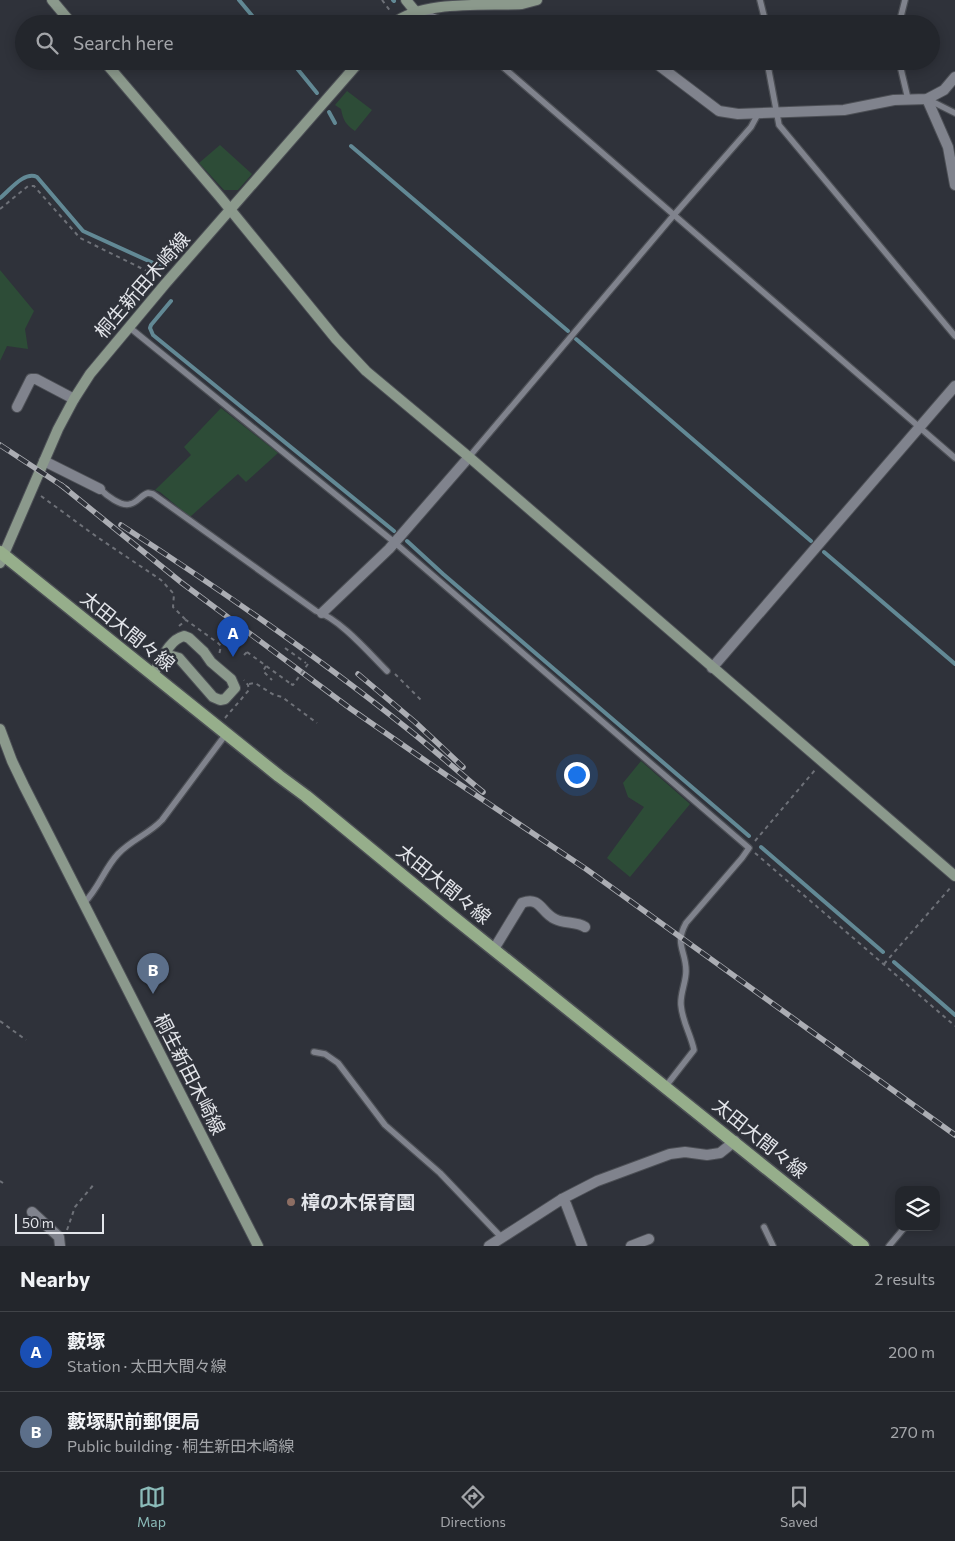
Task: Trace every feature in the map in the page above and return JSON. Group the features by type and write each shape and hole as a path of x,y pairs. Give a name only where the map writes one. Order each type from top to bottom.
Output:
{"main road":[{"name":"太田大間々線","path":"1,557 156,670 226,734 306,796 864,1246"}],"street":[{"path":"52,0 64,15"},
{"path":"406,0 414,11 424,15"},
{"path":"407,15 414,11 433,6 522,4 537,0"},
{"path":"112,70 336,339 366,371 469,457 955,876"},
{"name":"桐生新田木崎線","path":"1,557 74,399 98,362 352,70"},
{"path":"665,70 719,111 738,114 844,110 908,99 927,99 944,90 955,78"},
{"path":"927,99 948,147 955,185"},
{"path":"17,407 31,380 36,379 74,399"},
{"path":"712,668 955,386"},
{"path":"322,613 390,549 394,542 469,457"},
{"path":"44,461 100,490"},
{"path":"187,636 204,652 211,662 231,679 235,688 225,699 220,700 214,697 179,658 172,656 156,670 177,638 187,636"},
{"name":"桐生新田木崎線","path":"0,729 24,786 258,1246"},
{"path":"494,949 522,903 526,901 537,903 557,920 576,923 586,927"},
{"path":"489,1246 562,1199 597,1181 670,1154 684,1152 707,1155 715,1154 726,1150 735,1141"},
{"path":"562,1199 566,1204 582,1246"},
{"path":"32,1212 59,1237 60,1246"},
{"path":"631,1246 649,1239"}],"lane":[{"path":"760,0 764,15"},
{"path":"901,15 905,0"},
{"path":"506,70 955,458"},
{"path":"769,70 780,125 955,336"},
{"path":"901,70 908,99"},
{"path":"927,99 955,113"},
{"path":"469,457 751,127 758,114"},
{"path":"129,327 394,542 749,848 682,930 680,946 686,978 681,995 681,1006 684,1022 694,1050 666,1086"},
{"path":"100,490 114,500 126,505 134,503 148,493 153,494 322,613 348,633 387,671"},
{"path":"84,903 125,846 162,820 226,734"},
{"path":"314,1052 325,1054 338,1063 385,1125 440,1173 502,1238"},
{"path":"764,1227 773,1246"},
{"path":"889,1246 902,1231"}],"path":[{"path":"382,0 391,15"},
{"path":"0,209 28,186 34,186 80,238 157,275 166,283"},
{"path":"39,495 161,580 174,594 172,606 186,620"},
{"path":"244,655 248,651 293,685 308,664 285,648"},
{"path":"268,667 263,671 272,680"},
{"path":"387,671 393,671 422,702"},
{"path":"248,685 255,683 274,695 282,696 317,722"},
{"path":"822,762 749,848 955,1026"},
{"path":"884,964 955,883"},
{"path":"0,1021 26,1040"},
{"path":"67,1232 75,1207 95,1183"}],"green space":[{"path":"347,91 372,110 355,131 345,122 341,109 335,105"},
{"path":"220,145 252,174 238,190 224,190 199,163"},
{"path":"0,270 34,311 25,329 28,349 7,346 0,361"},
{"path":"221,408 278,453 246,482 238,474 190,517 155,490 191,455 184,447"},
{"path":"641,761 690,804 630,877 607,858 644,807 628,797 623,783"}],"waterway":[{"path":"239,0 252,15"},
{"path":"298,70 317,93"},
{"path":"329,112 335,123"},
{"path":"351,146 568,331"},
{"path":"0,198 22,179 32,176 37,177 83,231 162,267"},
{"path":"171,301 151,325 150,328 153,335 394,531"},
{"path":"576,339 811,541"},
{"path":"407,541 749,836"},
{"path":"824,552 955,664"},
{"path":"761,847 883,952"},
{"path":"894,962 955,1015"}],"railway":[{"path":"0,445 67,489"},
{"path":"61,485 182,583 351,709 586,869 955,1135"},
{"path":"121,525 300,647 370,699 483,792"},
{"path":"358,674 415,722 463,767"}],"place":[{"name":"藪塚","path":"233,657"},
{"name":"藪塚駅前郵便局","path":"153,994"},
{"name":"樟の木保育園","path":"291,1202"}]}
